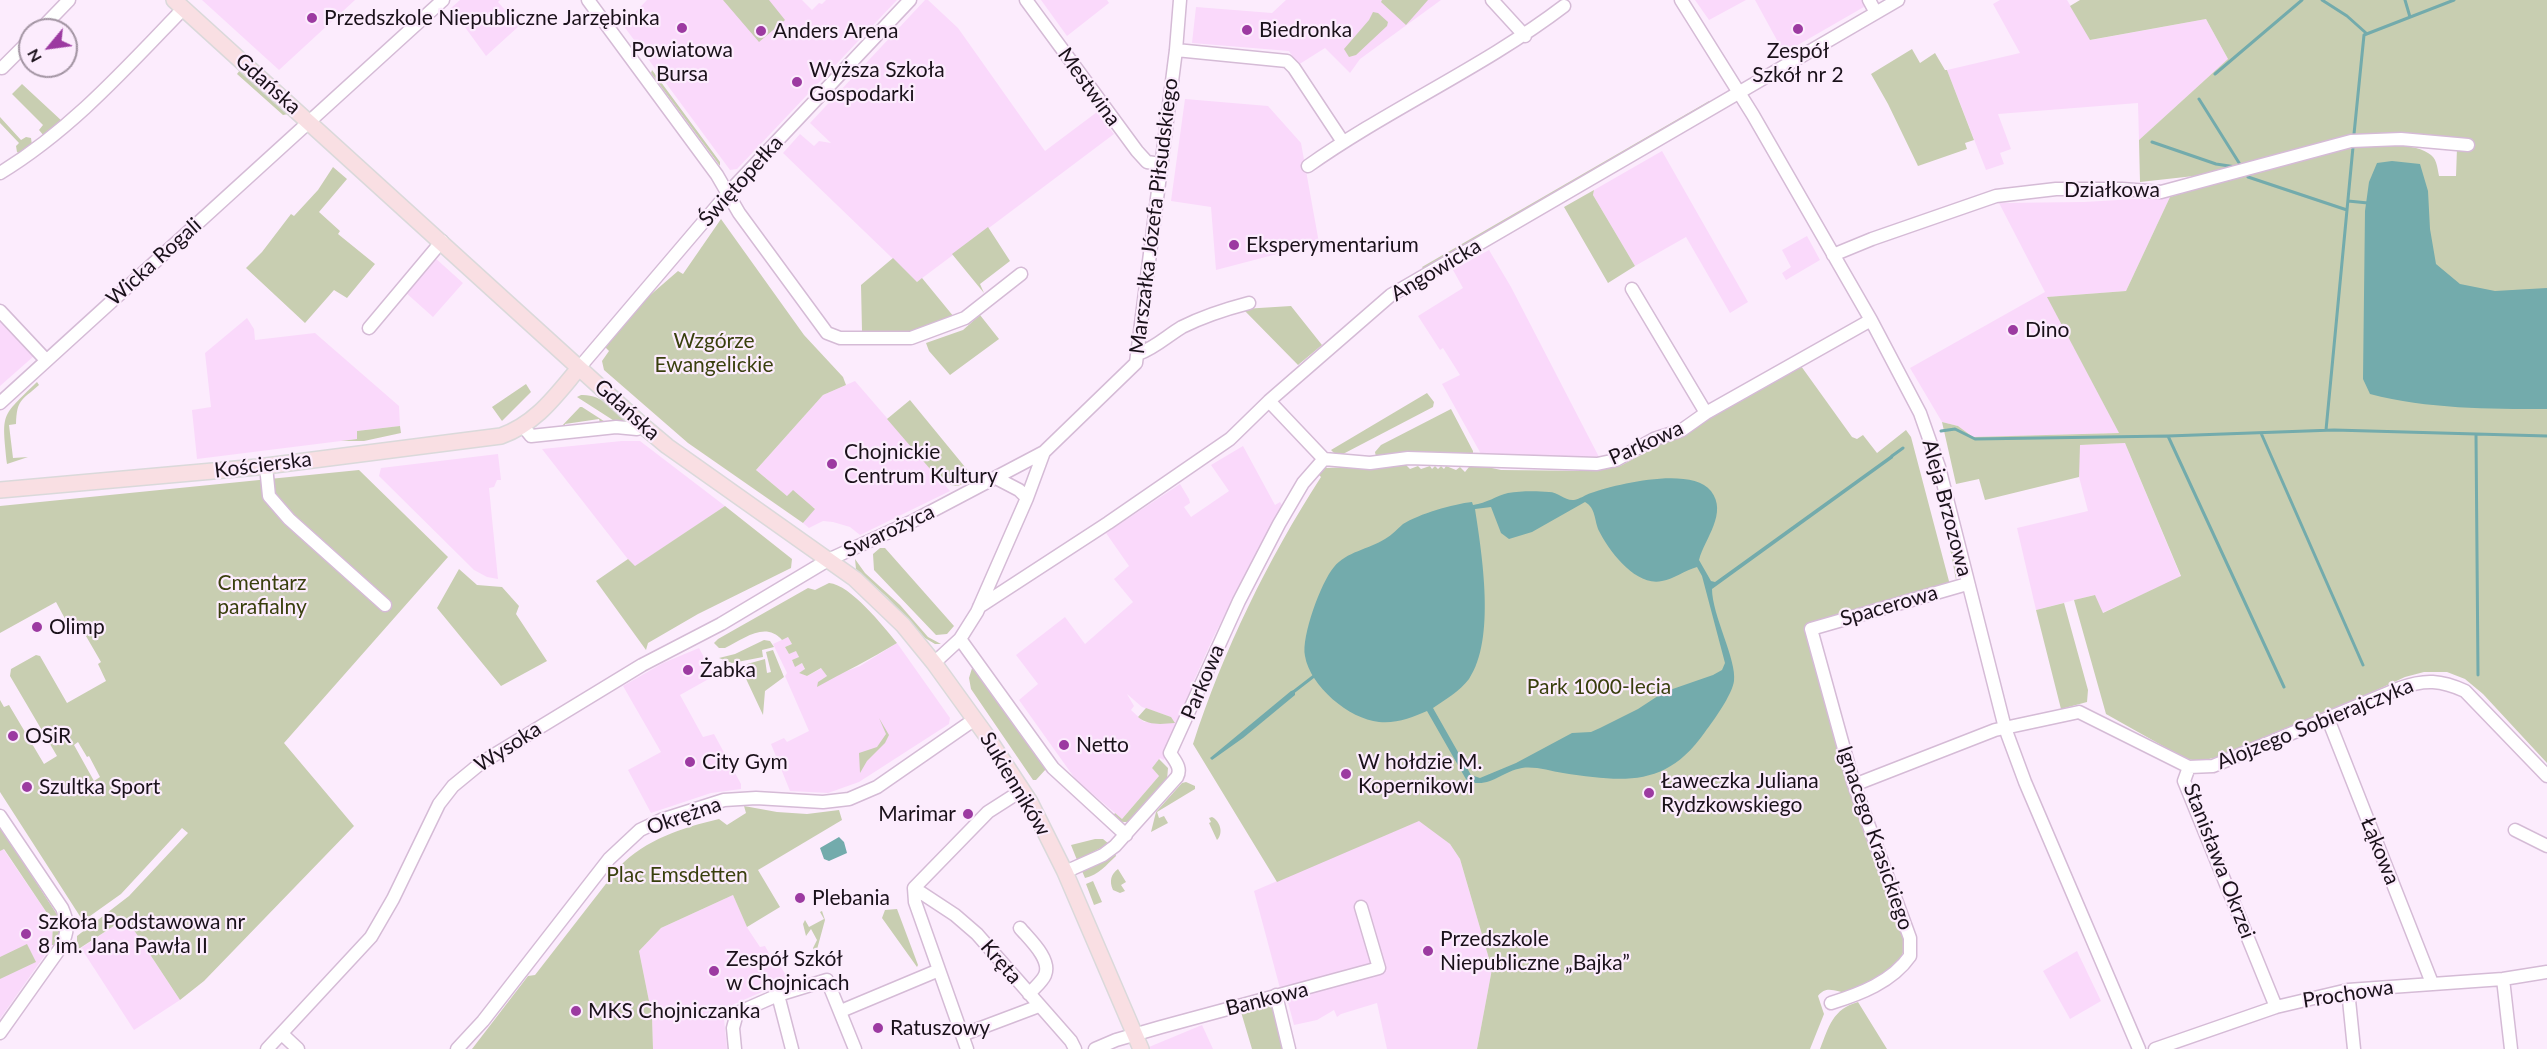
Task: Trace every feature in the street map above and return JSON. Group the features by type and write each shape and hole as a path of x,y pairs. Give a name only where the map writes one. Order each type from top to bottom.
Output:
{"main road":[{"name":"Gdańska","path":"179,4 667,447 828,560"},
{"name":"Kościerska","path":"0,490 266,466 495,437 523,426 552,401 579,368"},
{"name":"Sukienników","path":"828,560 855,579 884,605 934,663 975,719 1030,802 1065,872 1138,1042"}],"street":[{"path":"52,18 69,0"},
{"name":"Wicka Rogali","path":"0,403 443,0"},
{"path":"588,0 717,175 739,213 827,333 840,338 911,338 959,322 1021,274"},
{"name":"Świętopełka","path":"579,368 728,193 910,0"},
{"name":"Mestwina","path":"1026,0 1142,157 1147,162 1160,164"},
{"name":"Marszałka Józefa Piłsudskiego","path":"934,663 960,639 979,607 1027,498 1044,452 1136,363 1176,50 1180,0"},
{"path":"1492,0 1525,36"},
{"name":"Aleja Brzozowa","path":"1681,0 1740,93 1907,387 1930,441 2005,728 2025,782 2139,1049"},
{"path":"1869,0 1876,13"},
{"name":"Angowicka","path":"979,607 1108,523 1230,439 1269,401 1391,295 1898,0"},
{"path":"0,173 70,123 179,4"},
{"path":"1308,166 1343,142 1525,36 1564,6"},
{"path":"1176,50 1287,61 1343,142"},
{"path":"2,68 18,52"},
{"name":"Działkowa","path":"1833,255 1996,196 2056,189 2121,189 2161,192 2351,141 2401,139 2468,145"},
{"path":"369,328 442,241"},
{"path":"1632,289 1706,413"},
{"path":"1138,354 1152,349 1180,328 1201,318 1249,303"},
{"path":"0,311 46,360"},
{"name":"Parkowa","path":"1065,872 1103,855 1126,835 1179,774 1178,765 1170,753 1239,601 1302,483 1324,459 1355,463 1385,462 1408,458 1597,464 1616,460 1654,440 1682,429 1706,413 1870,320"},
{"path":"1269,401 1324,459"},
{"path":"523,426 531,436 616,428 637,429 642,425"},
{"name":"Swarożyca","path":"828,560 915,520 1044,452"},
{"path":"266,466 269,496 289,519 385,605"},
{"path":"996,478 1019,490 1027,498"},
{"name":"Wysoka","path":"267,1049 371,937 393,899 439,804 453,786 470,771 517,739 642,665 721,624 828,560"},
{"path":"992,580 1008,588"},
{"name":"Spacerowa","path":"1811,629 1967,584"},
{"name":"Ignacego Krasickiego","path":"1811,629 1854,786 1910,938 1911,950 1904,964 1886,979 1860,994 1831,1004"},
{"path":"960,639 1053,768 1126,835"},
{"name":"Alojzego Sobierajczyka","path":"2189,767 2212,766 2414,683 2437,681 2465,691 2547,776"},
{"name":"Stanisława Okrzei","path":"1854,786 1995,730 2079,712 2189,767 2184,781 2276,1007"},
{"name":"Okrężna","path":"458,1049 466,1044 609,860 640,830 661,820 724,800 756,798 823,802 849,799 877,787 975,719"},
{"name":"Łąkowa","path":"2328,719 2432,983"},
{"path":"967,1049 915,902 914,888 988,812 1013,796"},
{"path":"0,816 68,921 67,933 61,947 0,1033"},
{"path":"2515,830 2547,846"},
{"name":"Kręta","path":"914,888 955,915 976,934 1071,1041 1075,1049"},
{"name":"Bankowa","path":"1095,1049 1138,1042 1276,995 1323,985 1379,968 1361,907"},
{"path":"1020,928 1041,955 1046,969 1045,974 1029,994"},
{"path":"841,1011 939,970"},
{"name":"Prochowa","path":"2155,1049 2276,1007 2348,990 2503,979 2547,972"},
{"path":"2503,979 2511,1049"},
{"path":"735,1049 733,1028 737,1014 778,995 826,980 841,1011 855,1049"},
{"path":"2348,990 2354,1049"},
{"path":"778,995 792,1049"},
{"path":"1276,995 1289,1049"},
{"path":"962,1035 1039,1006"},
{"path":"282,1034 298,1049"}],"shaded area":[{"path":"202,0 355,0 279,70"},
{"path":"460,0 500,0 498,2 519,26 486,56 451,8"},
{"path":"647,0 802,0 812,10 826,0 897,0 737,169 730,170 623,25"},
{"path":"925,0 928,0 958,28 1045,151 1097,112 1114,134 917,282 783,153 800,134 814,146 819,141 831,143 810,123"},
{"path":"1041,0 1107,0 1109,3 1067,36"},
{"path":"1286,0 1441,0 1360,59 1350,73 1325,48 1298,65 1289,51 1192,43 1196,7 1272,13"},
{"path":"1695,0 1746,0 1709,20"},
{"name":"Zespół Szkół nr 2","path":"1755,0 1876,0 1784,53"},
{"path":"2000,0 2067,0 2091,40 2206,19 2228,59 2139,140 2138,103 1998,114 2011,149 2000,153 2004,164 1986,170 1947,70 2020,53 1993,4"},
{"path":"1185,99 1268,106 1301,143 1319,243 1216,270 1211,207 1171,201"},
{"path":"1662,151 1748,302 1730,313 1686,237 1635,266 1593,195 1594,190"},
{"path":"2392,161 2420,164 2428,191 2430,229 2436,264 2460,284 2495,291 2547,288 2547,409 2436,405 2370,394 2363,379 2365,211 2369,182 2377,163"},
{"path":"2170,197 2126,291 2048,297 2119,433 1973,437 1958,426 1942,422 1910,368 2045,292 1999,203 2084,202"},
{"path":"1807,236 1820,260 1786,280 1782,273 1791,267 1782,250"},
{"path":"1489,250 1511,287 1599,457 1481,454 1442,384 1460,375 1443,348 1440,350 1418,316 1463,288 1453,270"},
{"path":"434,257 463,283 433,317 405,292"},
{"path":"247,318 254,329 255,340 315,333 399,406 400,426 357,431 357,439 197,459 192,410 211,407 205,353"},
{"path":"0,320 34,356 0,386"},
{"path":"855,381 950,491 860,535 850,527 833,522 823,521 809,528 803,523 815,508 787,496 756,470 823,395"},
{"path":"640,441 725,506 634,567 542,449"},
{"path":"2125,443 2181,577 2102,613 2094,595 2036,610 2017,528 2088,511 2079,477 2079,445"},
{"path":"1243,446 1275,505 1280,502 1284,508 1276,515 1213,638 1192,685 1194,686 1164,760 1160,758 1152,768 1159,776 1122,819 1076,780 1019,700 1038,684 1016,655 1065,617 1085,644 1133,602 1114,579 1129,566 1106,533 1180,484 1189,499 1190,503 1184,507 1191,517 1229,491 1211,465","holes":["1127,694 1142,707 1171,717 1144,722 1131,710 1134,706"]},
{"path":"1894,453 1893,458 1712,589 1716,611 1732,661 1733,687 1718,714 1690,750 1675,763 1659,772 1624,779 1522,768 1482,783 1467,781 1427,711 1392,722 1367,720 1355,715 1333,699 1314,679 1305,656 1306,636 1313,610 1323,585 1339,562 1385,539 1403,524 1418,517 1455,505 1472,502 1473,505 1478,504 1508,493 1549,492 1574,500 1603,489 1653,479 1687,479 1701,484 1711,491 1716,499 1717,508 1714,526 1699,560 1711,581 1715,582","holes":["1585,502 1589,505 1599,531 1609,548 1624,566 1643,579 1662,581 1697,567 1702,576 1725,663 1722,670 1664,692 1638,709 1591,732 1572,733 1516,763 1480,778 1471,775 1433,708 1457,692 1469,679 1477,662 1482,642 1485,596 1475,509 1491,507 1501,533 1509,539 1532,532"]},
{"path":"498,454 501,480 497,480 494,487 489,488 498,579 487,577 474,570 379,476 381,468"},
{"path":"788,637 792,644 785,647 789,654 796,650 799,657 792,661 796,666 802,663 805,670 799,673 807,676 822,668 827,676 818,682 860,666 897,643 950,718 949,724 859,782 828,793 790,791 771,744 784,738 787,742 809,731 785,676 787,673 773,644"},
{"path":"699,648 714,676 680,695 703,737 714,734 741,784 741,789 711,793 651,813 628,770 661,752 623,686 663,663"},
{"path":"1295,690 1295,695 1243,738 1212,760 1210,758 1291,691"},
{"name":"Przedszkole Niepubliczne „Bajka”","path":"1420,820 1450,844 1460,859 1492,969 1477,1049 1387,1049 1377,1003 1337,1017 1334,1010 1317,1020 1294,1025 1285,991 1281,992 1254,891"},
{"path":"839,837 844,842 847,853 829,861 824,859 820,848"},
{"name":"Szkoła Podstawowa nr 8 im. Jana Pawła II","path":"0,844 53,922 52,945 0,1019"},
{"name":"Zespół Szkół w Chojnicach","path":"733,895 748,929 760,947 765,946 774,963 778,962 789,980 723,1009 727,1049 653,1049 652,1016 639,951 661,928"},
{"path":"126,918 180,1000 134,1030 81,948"},
{"path":"2077,951 2101,1001 2070,1019 2043,971"},
{"path":"1202,1025 1213,1049 1150,1049 1149,1047"}],"green space":[{"name":"Anders Arena","path":"723,0 769,0 785,20 759,42"},
{"path":"1382,0 1428,0 1406,25 1381,2"},
{"path":"2080,0 2547,0 2547,763 2483,694 2465,679 2447,672 2424,672 2405,677 2327,713 2218,757 2200,761 2186,759 2106,714 2074,600 2095,595 2103,613 2181,576 2125,443 2080,445 2079,477 1985,500 1979,479 1956,484 1942,422 1958,426 1973,437 2119,433 2047,297 2126,291 2170,197 2302,158 2375,146 2406,146 2428,153 2435,160 2439,176 2456,176 2457,148 2382,135 2230,172 2140,182 2139,140 2228,59 2206,19 2090,40 2070,6"},
{"path":"1373,12 1378,13 1388,22 1387,26 1356,55 1349,57 1344,49"},
{"path":"1912,49 1920,63 1935,53 1947,70 1974,140 1965,143 1967,149 1918,166 1871,74"},
{"path":"240,70 288,114 283,115 237,74"},
{"path":"652,70 720,162 720,166 651,73"},
{"path":"22,84 63,122 44,136 39,130 43,125 12,94"},
{"path":"1709,101 1712,102 1425,271 1422,267"},
{"path":"0,117 21,140 26,137 31,138 32,145 20,154 17,152 16,146 19,143 0,123"},
{"path":"333,167 347,179 319,212 340,231 338,234 375,264 347,298 334,290 305,323 246,268 262,252 291,214 294,216 318,190"},
{"path":"1594,190 1593,195 1635,266 1608,283 1564,207"},
{"name":"Wzgórze Ewangelickie","path":"721,219 804,335 843,377 846,385 823,395 756,470 787,496 793,490 815,509 803,523 688,443 604,370 602,361 609,351 605,347 648,297 678,271 683,274"},
{"path":"988,227 1010,261 980,284 984,293 952,254"},
{"path":"893,258 917,282 922,278 954,317 911,331 862,331 861,285"},
{"path":"1291,306 1322,345 1298,365 1243,309"},
{"path":"980,315 999,339 950,375 929,351 926,343 963,330"},
{"name":"Park 1000-lecia","path":"1801,366 1852,437 1857,439 1863,435 1877,453 1906,430 1911,437 1950,585 1810,625 1904,936 1902,955 1886,971 1854,992 1825,990 1821,992 1818,996 1824,1014 1810,1049 1477,1049 1492,969 1460,859 1450,844 1419,821 1277,882 1193,744 1218,675 1248,606 1324,468 1356,467 1402,461 1410,469 1430,466 1432,469 1435,466 1438,469 1441,466 1444,469 1446,466 1456,470 1460,467 1465,472 1469,467 1465,462 1501,470 1596,471 1620,466 1658,446 1659,440 1718,413"},
{"path":"37,382 39,385 19,405 16,424 9,425 13,458 28,457 7,464 4,434 6,417"},
{"path":"526,384 531,392 502,421 492,407"},
{"path":"1427,393 1434,402 1433,407 1343,454 1335,454 1331,450"},
{"path":"581,395 601,400 629,423 619,424 577,397"},
{"path":"910,400 974,478 958,486 943,484 887,419"},
{"path":"580,407 610,425 601,426 599,419 565,424 565,430 558,430"},
{"path":"1451,409 1473,451 1473,457 1376,457 1375,452 1381,445"},
{"path":"400,426 401,433 364,441 341,441 357,439 357,431"},
{"name":"Cmentarz parafialny","path":"359,470 448,557 284,743 354,826 204,981 180,1000 126,918 77,950 77,936 129,896 188,833 182,828 121,894 83,921 0,792 0,700 4,707 9,705 44,764 57,756 10,676 11,669 36,655 40,656 67,703 106,681 98,664 101,662 79,624 70,628 56,602 0,633 0,506","holes":["78,742 87,757 89,756 100,777 94,781 74,745"]},
{"path":"1941,501 1958,571 1956,580"},
{"path":"725,506 792,559 791,568 698,614 648,643 646,650 596,581 628,559 635,566"},
{"path":"880,548 885,548 954,626 947,634 936,635 874,570 873,554"},
{"path":"855,559 865,573 900,605 928,637 941,644 935,644 925,638 887,597 856,569"},
{"path":"459,569 477,585 502,587 519,606 516,614 547,661 501,686 437,608"},
{"path":"829,583 838,585 856,598 897,643 817,687 818,682 827,676 821,668 807,676 799,673 805,669 802,663 795,667 792,660 799,657 796,651 789,654 785,647 792,644 788,637 782,640 769,632 762,632 725,648 719,648 714,643 808,588 815,590"},
{"path":"2064,603 2088,690 2087,702 2061,709 2036,610"},
{"path":"764,640 770,641 774,647 762,650 763,657 732,663 719,658 735,654"},
{"path":"773,650 784,677 765,691 763,715 740,666 765,659 767,673 771,672 766,652"},
{"path":"973,665 1046,769 1036,780 1033,780 971,689 969,678"},
{"path":"1146,708 1171,717 1175,723 1156,724 1142,720 1138,717"},
{"path":"879,718 889,735 860,773 859,753 877,747 886,734"},
{"path":"1159,759 1168,768 1167,780 1132,820 1122,822 1117,820 1113,816 1115,813 1122,819 1159,776 1152,768"},
{"path":"1186,782 1195,786 1195,789 1157,812 1159,818 1164,816 1168,823 1151,832 1156,812 1182,783"},
{"name":"Plac Emsdetten","path":"744,806 807,814 839,810 842,820 758,870 780,907 747,927 733,895 661,928 639,951 652,1016 653,1049 472,1049 528,976 535,975 619,867 630,857 665,836 692,826 719,819 727,825 746,813"},
{"path":"1212,817 1220,827 1217,840 1209,823 1211,822 1209,818"},
{"path":"0,827 58,916 61,932 55,946 52,945 53,922 4,849 0,851"},
{"path":"1103,839 1109,844 1077,860 1071,845"},
{"path":"1115,852 1116,856 1102,869 1085,878 1082,871"},
{"path":"1118,869 1126,882 1121,885 1125,891 1120,893 1113,890 1111,884 1112,875"},
{"path":"1093,881 1102,902 1094,905 1086,884"},
{"path":"897,909 917,967 882,918 885,910"},
{"path":"822,911 825,920 816,953 813,948 817,940 811,929 806,936 803,924 805,920 809,927 824,919 820,912"},
{"path":"27,944 36,962 0,979 0,957"},
{"path":"1858,1002 1887,1049 1820,1049 1829,1026 1837,1014"},
{"path":"1269,1004 1273,1006 1283,1049 1252,1049 1241,1012"}],"waterway":[{"path":"2215,74 2302,0"},
{"path":"2322,0 2347,16 2366,33"},
{"path":"2405,0 2410,17"},
{"path":"2354,134 2364,35 2454,0"},
{"path":"2199,99 2241,166"},
{"path":"2152,142 2216,164 2236,167"},
{"path":"2326,430 2353,147"},
{"path":"2245,172 2248,177 2347,210"},
{"path":"2348,201 2368,203"},
{"path":"1941,431 1955,429 1975,439 2168,436 2334,430 2547,436"},
{"path":"2261,433 2363,665"},
{"path":"2476,435 2478,675"},
{"path":"2168,436 2284,687"},
{"path":"1892,456 1903,448"},
{"path":"1292,693 1314,676"}],"place":[{"name":"Przedszkole Niepubliczne Jarzębinka","path":"312,18"},
{"name":"Powiatowa Bursa","path":"682,28"},
{"name":"Zespół Szkół nr 2","path":"1798,29"},
{"name":"Biedronka","path":"1247,30"},
{"name":"Anders Arena","path":"761,31"},
{"name":"Wyższa Szkoła Gospodarki","path":"797,82"},
{"name":"Eksperymentarium","path":"1234,245"},
{"name":"Dino","path":"2013,330"},
{"name":"Chojnickie Centrum Kultury","path":"832,464"},
{"name":"Olimp","path":"37,627"},
{"name":"Żabka","path":"688,670"},
{"name":"OSiR","path":"13,736"},
{"name":"Netto","path":"1064,745"},
{"name":"City Gym","path":"690,762"},
{"name":"W hołdzie M. Kopernikowi","path":"1346,774"},
{"name":"Szultka Sport","path":"27,787"},
{"name":"Ławeczka Juliana Rydzkowskiego","path":"1649,793"},
{"name":"Marimar","path":"968,814"},
{"name":"Plebania","path":"800,898"},
{"name":"Szkoła Podstawowa nr 8 im. Jana Pawła II","path":"26,934"},
{"name":"Przedszkole Niepubliczne „Bajka”","path":"1428,951"},
{"name":"Zespół Szkół w Chojnicach","path":"714,971"},
{"name":"MKS Chojniczanka","path":"576,1011"},
{"name":"Ratuszowy","path":"878,1028"}]}
